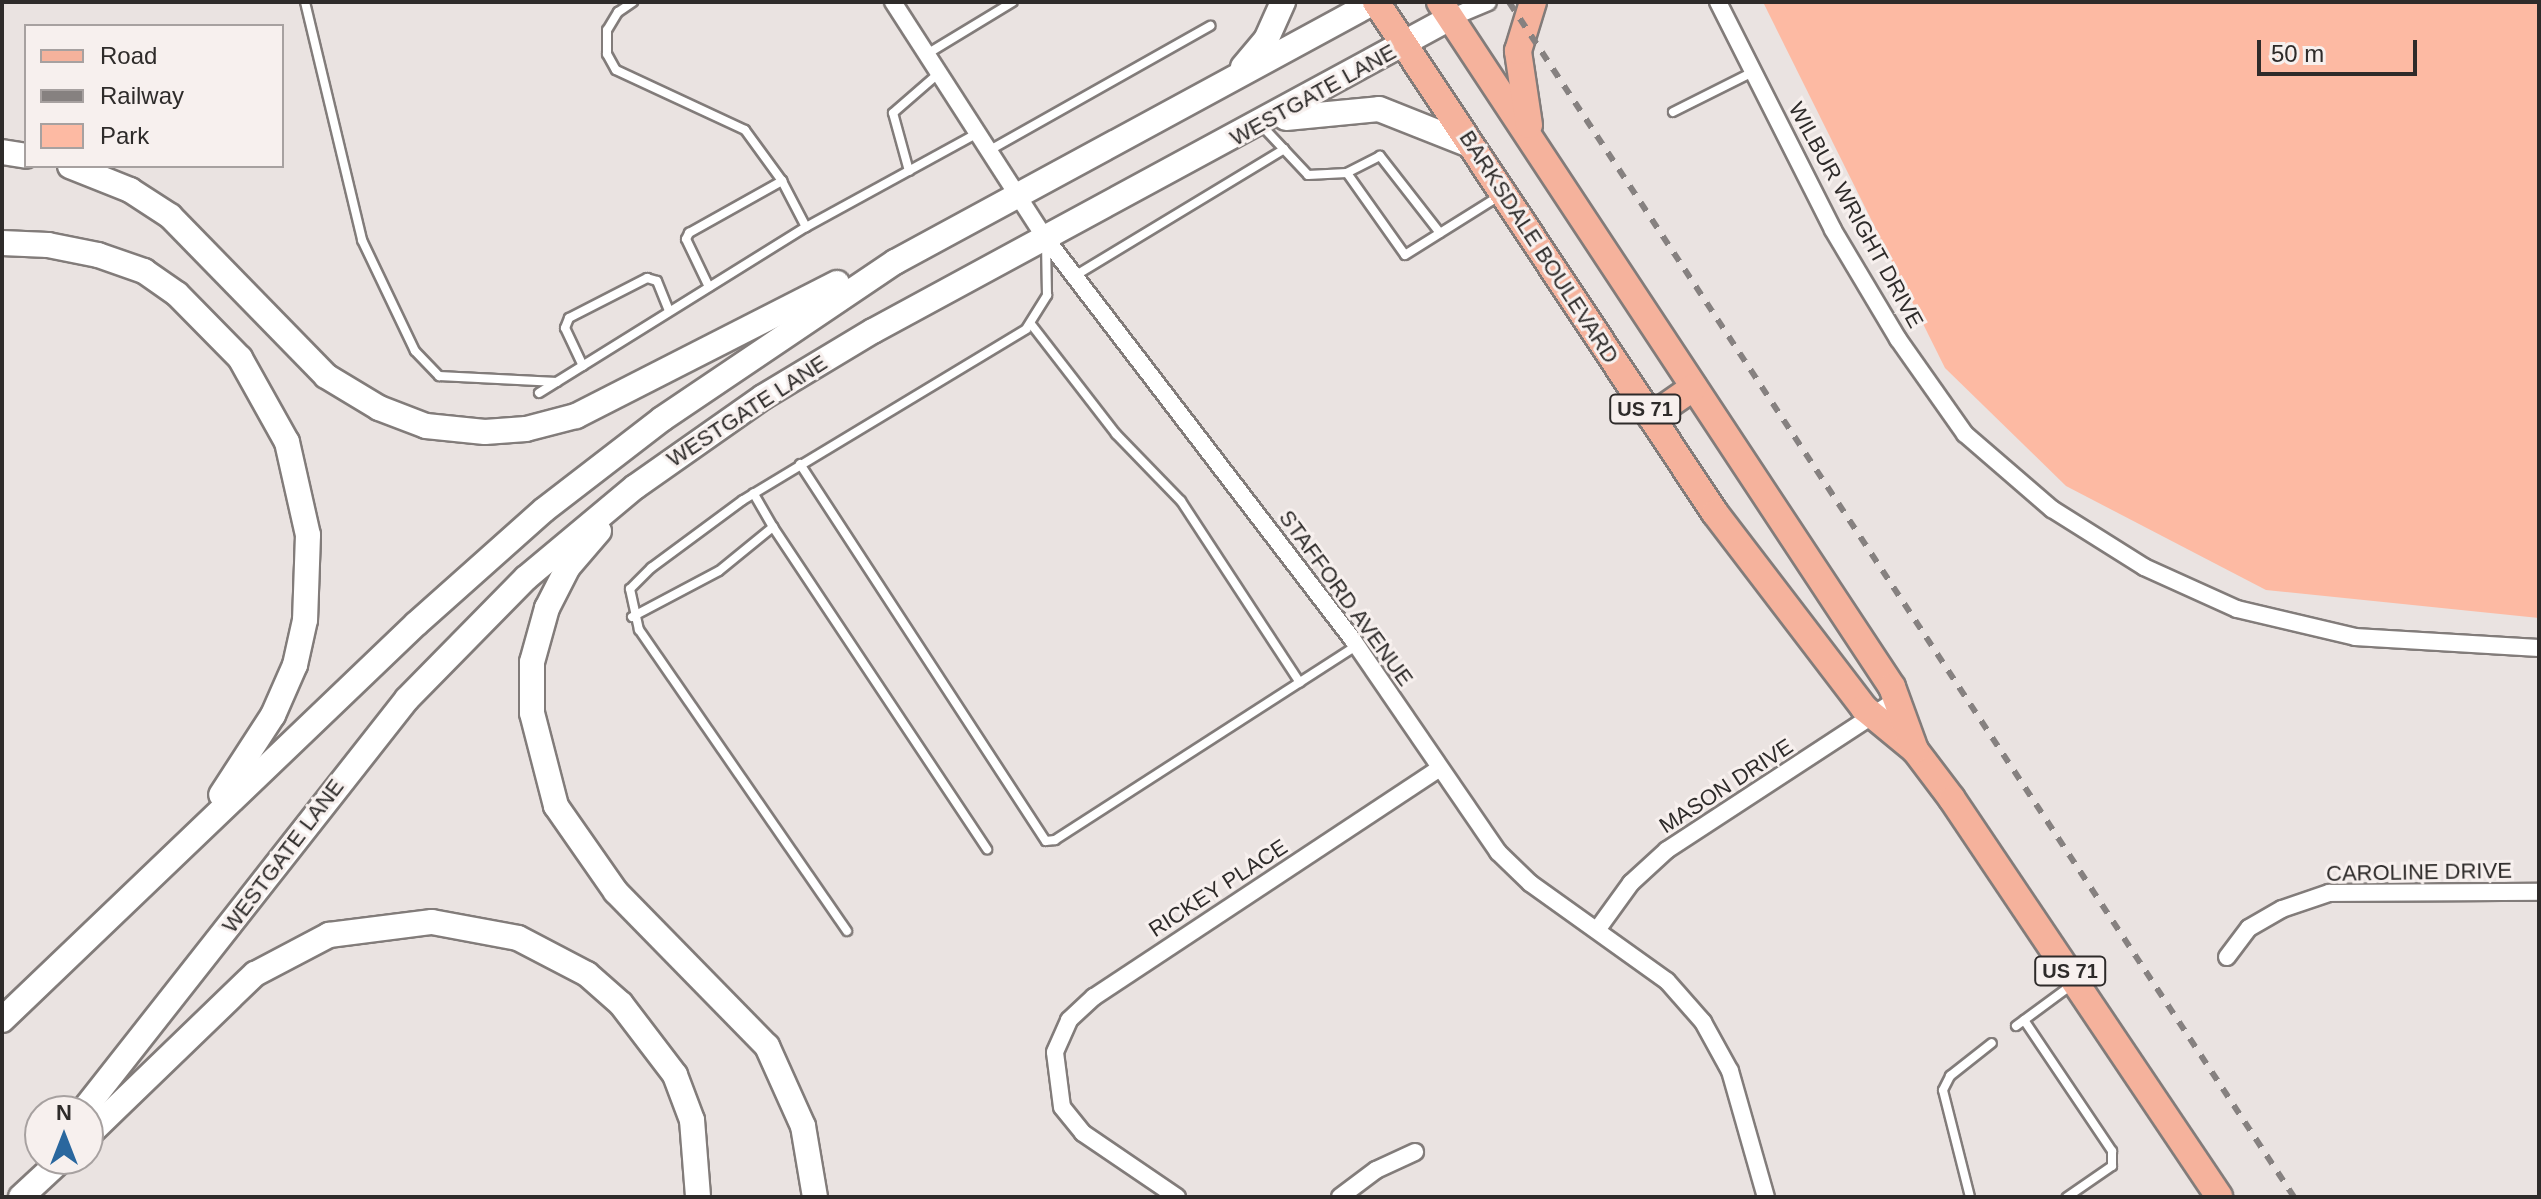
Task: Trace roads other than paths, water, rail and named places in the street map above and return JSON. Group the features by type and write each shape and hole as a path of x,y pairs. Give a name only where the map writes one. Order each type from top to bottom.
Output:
{"main road":[{"path":"1225,84 1266,40 1283,2"},
{"name":"WESTGATE LANE","path":"2,1020 416,624 544,510 713,382 895,262 1375,2"},
{"name":"BARKSDALE BOULEVARD","path":"1375,2 1750,562 1872,717 1915,750"},
{"path":"1533,2 1517,63 1533,145"},
{"name":"WESTGATE LANE","path":"96,1095 188,982 355,761 449,651 635,487 763,397 1404,44 1445,10"},
{"name":"BARKSDALE BOULEVARD","path":"1445,10 1898,699 1915,750 2077,981 2219,1197"},
{"path":"1264,122 1347,108 1379,109 1472,146"},
{"path":"2,152 24,156"},
{"path":"75,168 130,190 170,216 326,376 379,408 441,427 485,432 526,429 576,416 815,293 895,262"},
{"path":"2,243 48,245 98,255 144,271 177,294 240,358 267,398 301,490 310,576 295,665 239,772 164,867"},
{"path":"1651,417 1694,387"},
{"path":"635,487 568,567 547,608 532,662 532,713 542,761 556,806 616,892 767,1046 803,1126 815,1197"},
{"path":"104,1119 218,1005 255,974 329,935 432,922 518,938 587,974 621,1004 675,1075 692,1120 698,1197"},
{"path":"7,1197 27,1175"},
{"path":"21,1197 45,1175"}],"street":[{"name":"STAFFORD AVENUE","path":"893,2 1073,277 1356,646 1439,769 1512,867 1667,981 1717,1043 1766,1197"},
{"path":"1445,10 1488,2"},
{"name":"WILBUR WRIGHT DRIVE","path":"1718,2 1872,299 1943,407 1965,434 2052,509 2144,567 2237,609 2355,637 2419,645 2539,648"},
{"name":"MASON DRIVE","path":"1597,930 1631,883 1667,850 1898,699"},
{"name":"RICKEY PLACE","path":"1177,1197 1083,1133 1062,1107 1055,1069 1060,1037 1080,1007 1439,769"},
{"name":"CAROLINE DRIVE","path":"2227,957 2249,928 2282,909 2329,893 2539,892"},
{"path":"1340,1197 1376,1170 1415,1152"}],"lane":[{"path":"305,2 362,240 415,351 439,376 557,382"},
{"path":"633,2 618,12 607,30 607,54 616,70 745,130 782,181 806,227"},
{"path":"927,54 1013,2"},
{"path":"990,150 1210,26"},
{"path":"1673,112 1753,72"},
{"path":"909,171 893,113 939,73"},
{"path":"1264,122 1308,175 1347,173 1380,156 1440,233"},
{"path":"539,393 806,227 978,133"},
{"path":"1073,277 1284,149"},
{"path":"1347,173 1405,255 1503,193"},
{"path":"709,287 686,236 782,181"},
{"path":"847,931 632,617 629,596 634,581 753,493 1031,324 1043,308 1049,286 1046,239"},
{"path":"583,366 565,328 569,318 647,278 657,281 669,311"},
{"path":"1031,324 1116,434 1181,501 1300,683"},
{"path":"800,464 1046,841 1055,840 1356,646"},
{"path":"753,493 987,849"},
{"path":"632,617 719,571 773,527"},
{"path":"2016,1026 2077,981"},
{"path":"2024,1020 2112,1151 2112,1166 2067,1197"},
{"path":"1970,1197 1943,1090 1950,1076 1992,1043"}],"railway":[{"path":"1509,2 2294,1197"}]}
